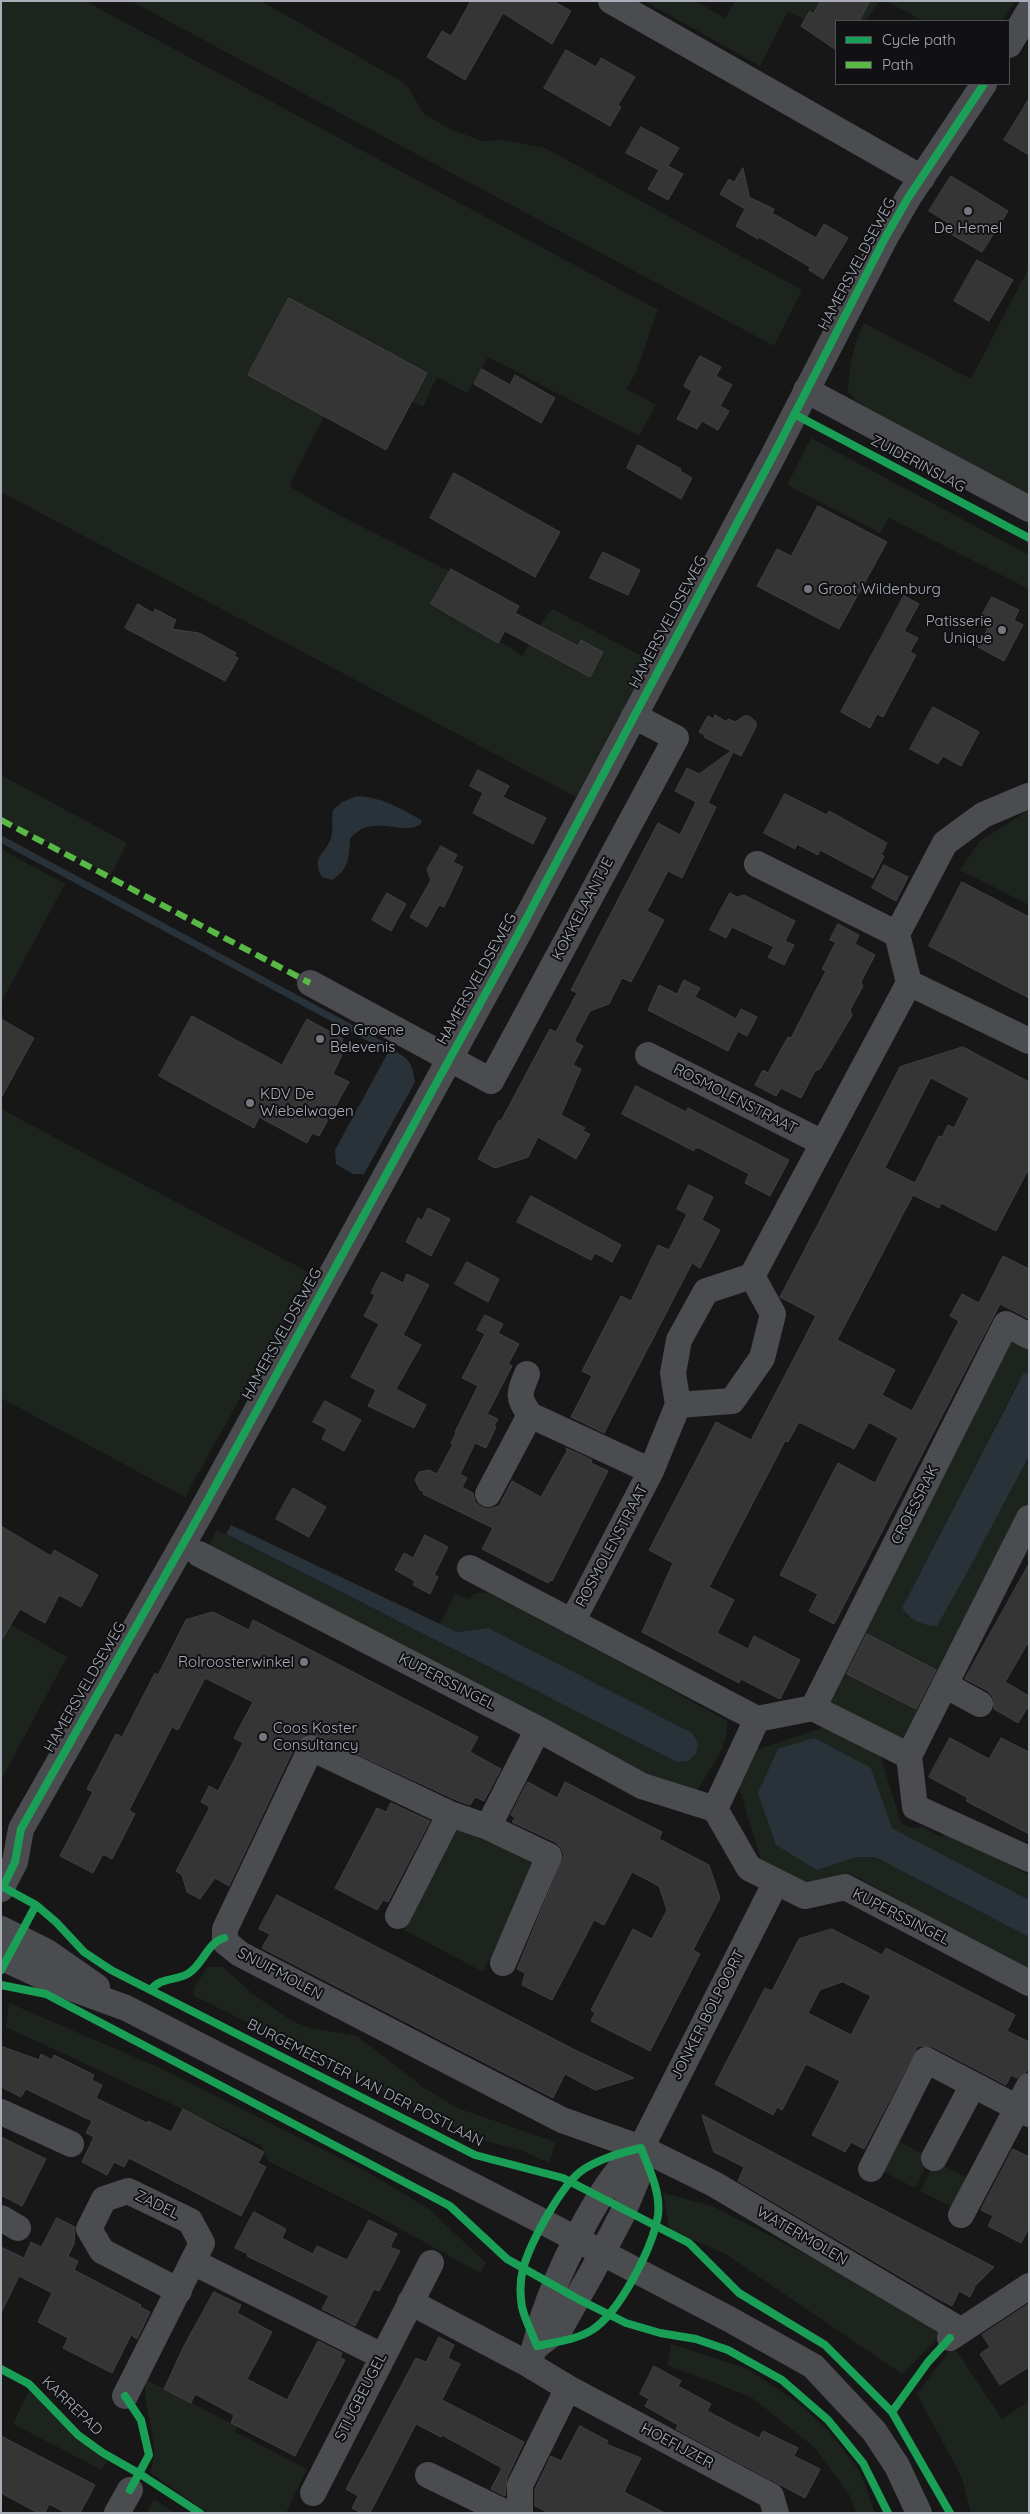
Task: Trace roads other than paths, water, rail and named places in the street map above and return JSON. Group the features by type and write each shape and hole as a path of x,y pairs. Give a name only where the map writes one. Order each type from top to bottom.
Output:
{"street":[{"path":"611,1 922,178"},
{"path":"1010,42 1029,11"},
{"name":"HAMERSVELDSEWEG","path":"1,1848 21,1829 191,1530 520,930 885,238 983,85"},
{"name":"ZUIDERINSLAG","path":"806,390 1029,509"},
{"name":"KOKKELAANTJE","path":"449,1058 491,1081 496,1072 676,738 634,716"},
{"path":"678,1405 732,1401 762,1358 773,1314 752,1276 909,983 897,934 944,843 983,815 1028,796"},
{"path":"757,864 897,934"},
{"path":"310,983 449,1058"},
{"path":"909,983 1029,1041"},
{"name":"ROSMOLENSTRAAT","path":"648,1055 823,1143"},
{"name":"ROSMOLENSTRAAT","path":"572,1622 651,1471 678,1405 674,1373 679,1340 706,1291 752,1276"},
{"name":"CROESSRAK","path":"813,1708 1006,1324 1029,1336"},
{"path":"488,1494 530,1415 522,1404 519,1394 527,1374"},
{"name":"ROSMOLENSTRAAT","path":"530,1415 651,1471"},
{"path":"1029,1518 909,1756 915,1807 1029,1859"},
{"name":"KUPERSSINGEL","path":"199,1554 538,1729 642,1786 715,1809 749,1868 776,1882 805,1896 844,1887 1029,1983"},
{"path":"470,1568 757,1719 813,1708 909,1756"},
{"path":"945,1684 980,1704"},
{"path":"715,1809 757,1719"},
{"path":"488,1827 538,1729"},
{"name":"SNUIFMOLEN","path":"450,1814 311,1748 225,1929 225,1942 240,1954 562,2120 640,2148"},
{"path":"398,1916 450,1814 488,1827 549,1856 503,1964"},
{"name":"HAMERSVELDSEWEG","path":"1,1890 14,1862 21,1829"},
{"name":"JONKER BOLPOORT","path":"578,2240 604,2190 619,2169 640,2148 776,1882"},
{"path":"1,1929 47,1952 126,2008"},
{"path":"1,1957 52,1981 126,2008 578,2240 813,2366 874,2431 897,2466 919,2513"},
{"path":"871,2169 926,2060 973,2085 1025,2103 960,2215"},
{"path":"934,2158 973,2085"},
{"path":"1,2112 71,2144"},
{"name":"JONKER BOLPOORT","path":"602,2253 624,2210 637,2178 640,2148"},
{"name":"WATERMOLEN","path":"640,2148 714,2184 955,2334 1029,2286"},
{"name":"ZADEL","path":"125,2396 179,2291 202,2243 190,2221 128,2191 104,2199 89,2229 102,2251 179,2291"},
{"path":"532,2355 543,2317 578,2240"},
{"path":"532,2355 561,2327 602,2253"},
{"path":"193,2262 382,2356"},
{"name":"STIJGBEUGEL","path":"313,2493 382,2356 432,2263"},
{"path":"410,2302 532,2355"},
{"name":"HOEFIJZER","path":"532,2355 568,2388 771,2496 776,2513"},
{"path":"520,2513 520,2485 568,2388"},
{"path":"428,2475 506,2513"},
{"path":"117,2513 130,2490"}],"waterway":[{"path":"1,839 390,1049"}],"place":[{"name":"De Hemel","path":"968,211"},
{"name":"Groot Wildenburg","path":"808,589"},
{"name":"Patisserie Unique","path":"1002,630"},
{"name":"De Groene Belevenis","path":"320,1039"},
{"name":"KDV De Wiebelwagen","path":"250,1103"},
{"name":"Rolroosterwinkel","path":"304,1662"},
{"name":"Coos Koster Consultancy","path":"263,1737"}]}
